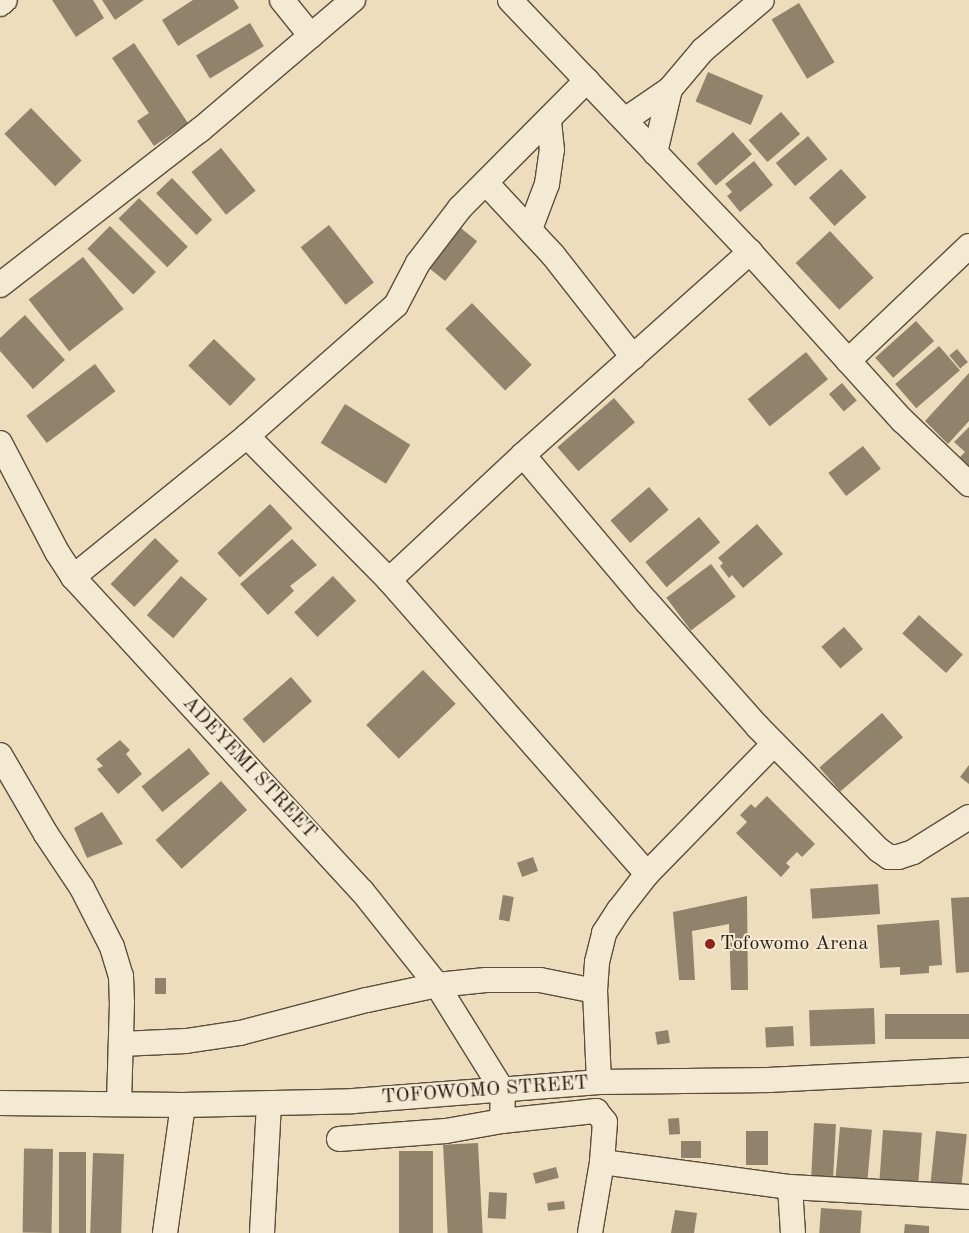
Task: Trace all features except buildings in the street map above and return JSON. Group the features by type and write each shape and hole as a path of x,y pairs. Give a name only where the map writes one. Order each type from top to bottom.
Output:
{"street":[{"path":"0,4 5,0"},
{"path":"282,0 311,36"},
{"path":"0,285 192,136 353,0"},
{"path":"510,0 750,252 902,420 969,484"},
{"path":"625,120 670,89 703,50 762,0"},
{"path":"73,577 247,436 396,305 418,263 460,208 586,80"},
{"path":"655,153 670,89"},
{"path":"530,229 547,184 552,150 549,119"},
{"path":"486,183 553,255 633,357"},
{"path":"848,361 969,246"},
{"path":"389,580 523,455 750,252"},
{"path":"247,436 389,580 647,874"},
{"name":"ADEYEMI STREET","path":"0,443 6,470 73,577 362,891 437,985 503,1091"},
{"path":"523,455 646,602 774,744 816,783 868,841 889,857 898,857 913,852 969,817"},
{"path":"599,1082 595,991 597,962 604,933 647,874 774,744"},
{"path":"0,755 46,834 82,888 112,947 121,976 119,1104"},
{"path":"121,1044 186,1041 240,1033 367,1000 437,985 486,980 540,980 595,991"},
{"name":"TOFOWOMO STREET","path":"0,1103 183,1106 353,1101 503,1091 599,1082 770,1080 969,1070"},
{"path":"502,1121 503,1091"},
{"path":"262,1233 269,1103"},
{"path":"165,1233 183,1106"},
{"path":"339,1139 446,1131 502,1121 596,1111 605,1122 602,1162 590,1233"},
{"path":"602,1162 790,1187 969,1197"},
{"path":"790,1187 793,1233"}],"place":[{"name":"Tofowomo Arena","path":"710,944"}]}
